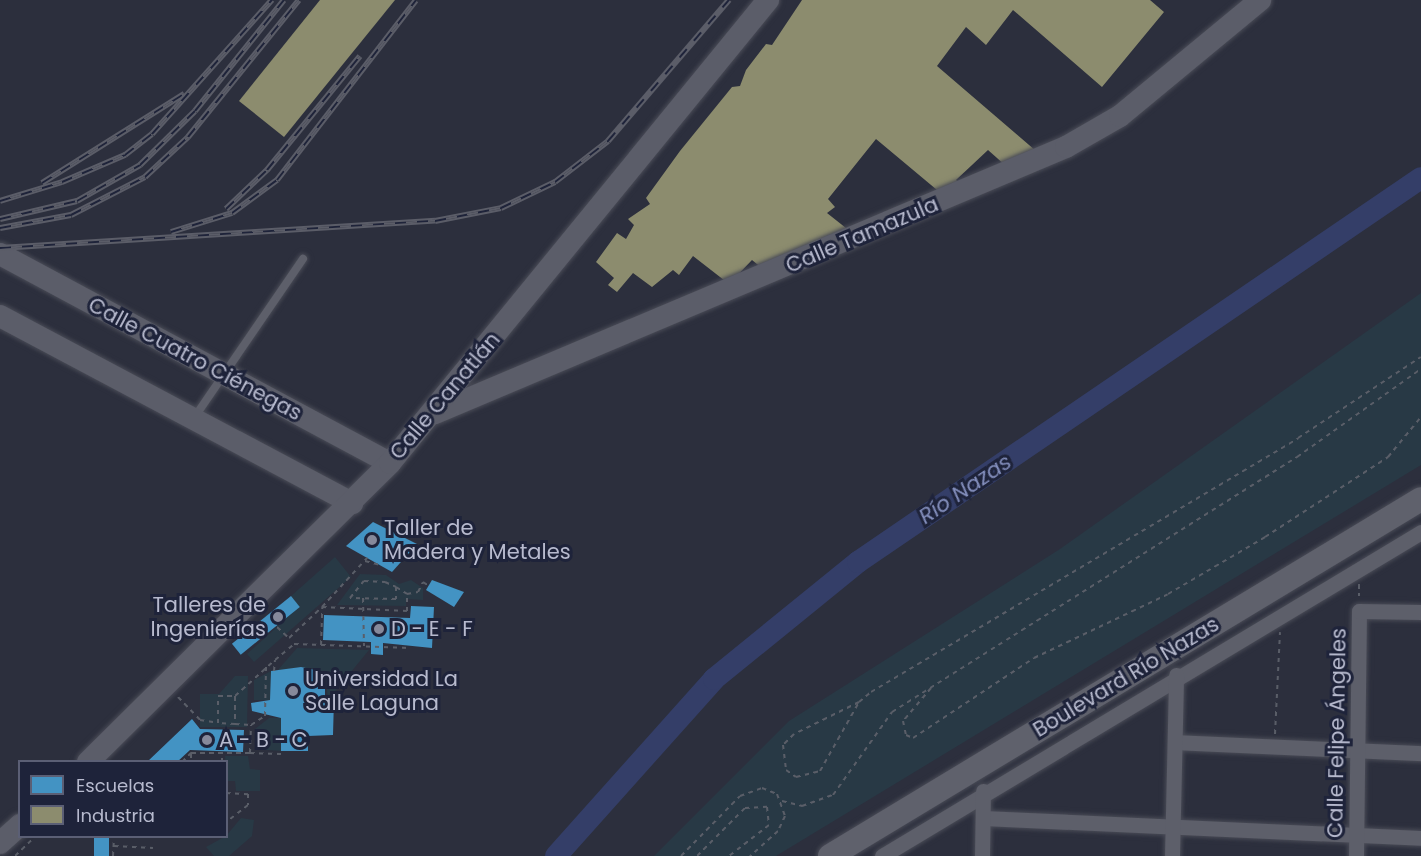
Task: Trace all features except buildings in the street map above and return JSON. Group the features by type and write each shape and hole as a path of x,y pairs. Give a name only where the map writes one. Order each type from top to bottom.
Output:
{"main road":[{"name":"Boulevard Río Nazas","path":"830,856 1421,499"}],"street":[{"name":"Calle Canatlán","path":"90,760 390,463 432,415 768,0"},
{"name":"Calle Tamazula","path":"432,415 1066,147 1120,116 1260,0"},
{"name":"Calle Cuatro Ciénegas","path":"0,254 390,463"},
{"path":"0,316 352,503"},
{"name":"Boulevard Río Nazas","path":"882,856 983,791 1421,532"},
{"path":"1359,611 1421,612"},
{"name":"Calle Felipe Ángeles","path":"1356,856 1354,750 1359,611"},
{"path":"1172,856 1176,675"},
{"path":"1175,742 1421,753"},
{"path":"982,856 983,791"},
{"path":"983,818 1421,838"},
{"path":"0,843 18,827"}],"lane":[{"path":"193,419 303,259"}],"path":[{"path":"858,702 820,771 796,777 786,770 783,745 794,734 858,702 1298,438 1421,357"},
{"path":"681,856 747,790 762,788 782,801 802,806 833,795 892,712 1297,457 1421,369"},
{"path":"933,686 903,721 906,735 913,738 1034,658 1168,594 1265,537 1388,457 1421,417"},
{"path":"289,638 366,560 380,566"},
{"path":"1359,570 1359,611"},
{"path":"396,587 396,599 350,598 364,581 396,587 407,594 418,592 423,582 429,586"},
{"path":"322,607 407,611 407,594"},
{"path":"363,598 364,646"},
{"path":"321,645 322,607"},
{"path":"1275,746 1280,617"},
{"path":"278,627 294,644"},
{"path":"218,723 218,696 235,696 294,644 410,648"},
{"path":"274,671 275,660"},
{"path":"178,697 200,720 251,725 265,716 266,667"},
{"path":"235,696 236,724"},
{"path":"250,753 251,725"},
{"path":"184,760 190,753 282,754"},
{"path":"190,753 191,760"},
{"path":"222,753 222,760"},
{"path":"228,793 248,794 248,805 228,820"},
{"path":"750,856 782,824 782,801"},
{"path":"697,856 745,808 767,807 769,825 729,856"},
{"path":"15,856 35,838"},
{"path":"113,856 114,838"},
{"path":"114,846 153,848"}],"shaded area":[{"path":"1421,293 1421,465 776,856 654,856 789,721 1060,549"},
{"path":"335,557 351,577 254,662 247,654 299,607 291,596"},
{"path":"360,574 386,575 399,584 411,580 423,588 423,600 406,599 406,606 337,605"},
{"path":"297,648 369,650 328,700 325,673 301,667 277,671"},
{"path":"271,671 270,700 254,700 254,680"},
{"path":"235,676 248,676 247,727 200,727 200,694 219,694"},
{"path":"269,718 281,718 281,751 255,749 255,729"},
{"path":"225,756 248,756 250,769 260,770 260,791 236,791 235,781 228,781 228,760 225,760"},
{"path":"241,818 254,820 252,836 229,856 214,856 206,847 222,838 228,838 228,834"}],"waterway":[{"name":"Río Nazas","path":"556,856 714,679 858,562 1421,178"}],"railway":[{"path":"0,201 62,182 125,155 152,134 272,0"},
{"path":"0,219 77,201 140,165 195,111 284,0"},
{"path":"0,228 71,215 145,177 188,137 299,0"},
{"path":"171,232 232,213 277,180 416,0"},
{"path":"0,248 435,221 501,208 555,182 608,141 729,0"},
{"path":"226,209 267,170 360,56"},
{"path":"42,183 184,94"}],"place":[{"name":"Taller de Madera y Metales","path":"372,540"},
{"name":"Talleres de Ingenierías","path":"278,617"},
{"name":"D - E - F","path":"379,629"},
{"name":"Universidad La Salle Laguna","path":"293,691"},
{"name":"A - B - C","path":"207,740"}]}
